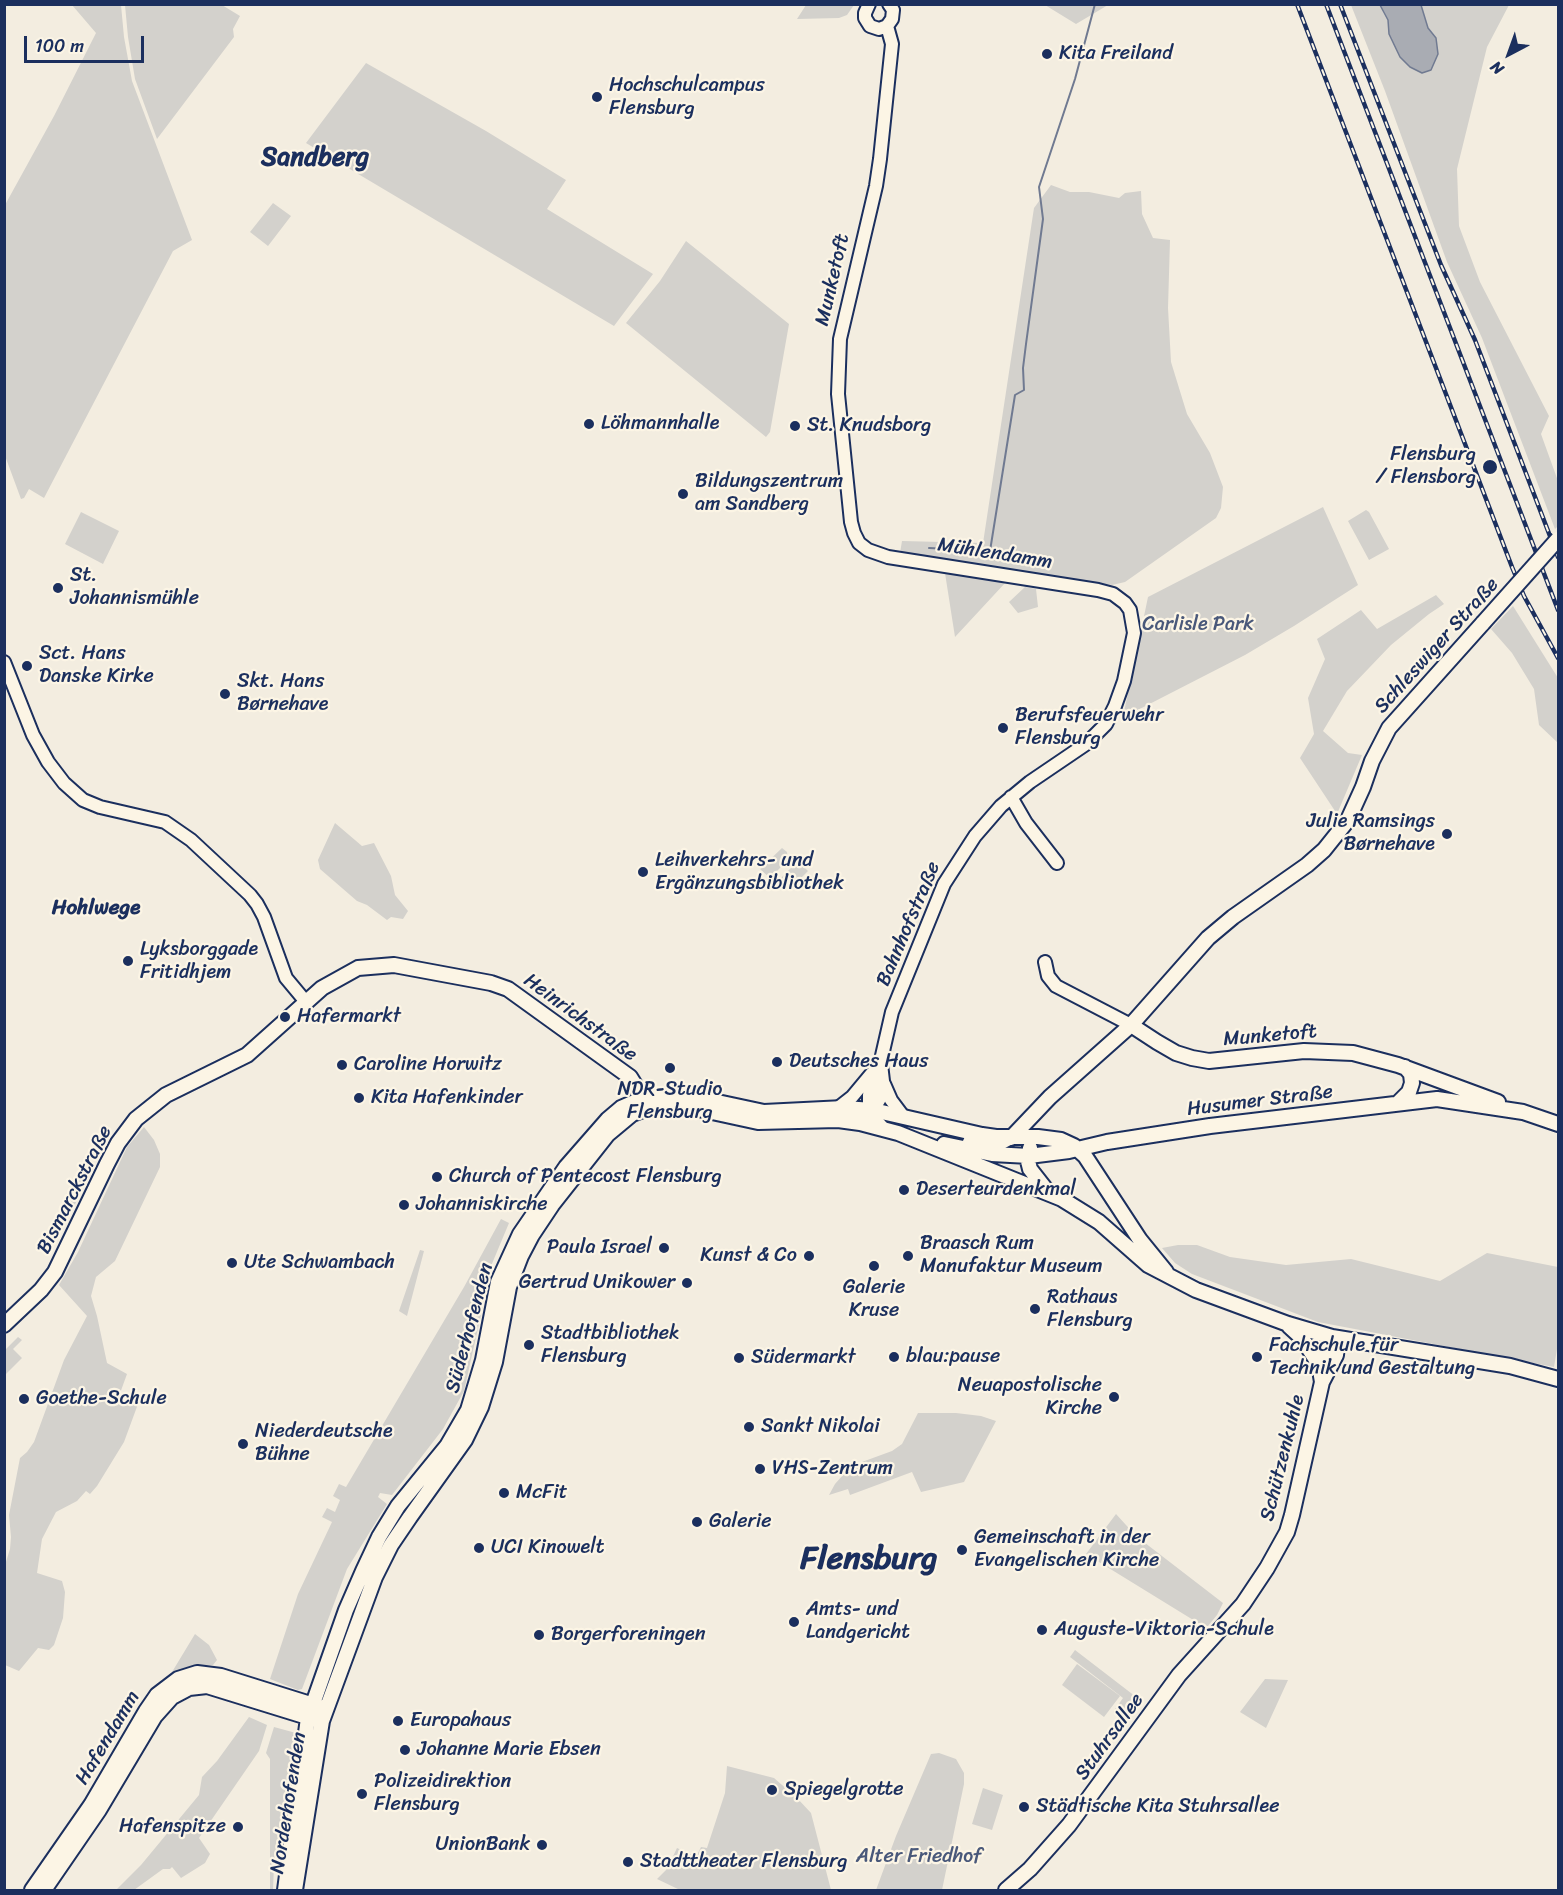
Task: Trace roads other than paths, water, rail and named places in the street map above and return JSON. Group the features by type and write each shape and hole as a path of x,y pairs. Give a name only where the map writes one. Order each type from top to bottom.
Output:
{"main road":[{"name":"Schleswiger Straße","path":"1011,1138 1053,1093 1126,1029 1208,938 1233,917 1307,865 1338,834 1356,805 1372,761 1389,728 1558,539"},
{"name":"Heinrichstraße","path":"306,1002 340,976 358,968 376,965 394,965 490,982 523,998 610,1061 633,1080 640,1105"},
{"name":"Bismarckstraße","path":"4,1325 55,1272 118,1143 136,1119 166,1095 247,1055 306,1002"},
{"name":"Munketoft","path":"1126,1029 1176,1053 1209,1061 1304,1051 1353,1053 1405,1067 1523,1112"},
{"path":"1398,1103 1409,1092 1412,1083 1405,1067"},
{"path":"1051,1195 1032,1172 1029,1156 1038,1117 1053,1093"},
{"name":"Husumer Straße","path":"964,1154 1029,1156 1210,1126 1437,1099 1523,1112 1558,1124"},
{"path":"640,1105 689,1107 758,1122 870,1111 903,1116 977,1134 1011,1138 1057,1139 1078,1149"},
{"name":"Süderhofenden","path":"302,1750 316,1713 346,1610 379,1537 398,1506 447,1446 468,1410 483,1360 498,1282 520,1234 563,1172 601,1126 621,1108 640,1105"},
{"path":"838,1114 860,1123 964,1154"},
{"name":"Schützenkuhle","path":"1078,1149 1090,1163 1140,1240 1170,1275"},
{"name":"Schützenkuhle","path":"964,1154 1093,1217 1144,1263 1196,1290 1288,1324 1335,1337 1336,1354 1322,1382 1287,1532 1243,1604"},
{"name":"Schützenkuhle","path":"1288,1324 1301,1337 1319,1364 1322,1382"},
{"path":"1319,1364 1324,1350 1335,1337 1510,1366 1558,1379"},
{"name":"Stuhrsallee","path":"1006,1890 1030,1869 1069,1825 1179,1676 1243,1604"},
{"name":"Hafendamm","path":"32,1890 91,1805 157,1695 178,1679 197,1673 214,1674 316,1713"},
{"name":"Hafendamm","path":"44,1890 99,1810 155,1716 172,1697 189,1688 207,1686 316,1713"},
{"name":"Norderhofenden","path":"295,1890 316,1713"},
{"name":"Norderhofenden","path":"285,1890 302,1750"}],"street":[{"path":"869,4 865,13 867,22 874,28 887,26"},
{"name":"Munketoft","path":"859,543 851,522 838,394 840,339 879,168 892,44 887,26 893,15 890,4"},
{"name":"Mühlendamm","path":"859,543 868,550 888,557 1113,594 1125,603 1133,618 1134,633 1124,681 1106,724"},
{"path":"4,662 33,735 48,762 64,783 83,800 100,807 165,822 178,830 237,883 257,904 286,978 306,1002"},
{"name":"Bahnhofstraße","path":"870,1111 869,1095 881,1060 892,1012 944,885 975,836 1011,797 1086,744 1106,724"},
{"path":"1011,797 1026,823 1057,863"},
{"name":"Munketoft","path":"1045,962 1048,976 1056,986 1126,1029"},
{"name":"Bahnhofstraße","path":"870,1111 878,1105 881,1097 883,1080 881,1060"},
{"name":"Bahnhofstraße","path":"838,1114 881,1060"},
{"name":"Bahnhofstraße","path":"883,1080 891,1100 903,1116"},
{"path":"870,1111 884,1129"},
{"path":"964,1154 970,1140 1000,1144 1011,1138"}],"waterway":[{"path":"929,548 990,551 1015,395 1024,390 1023,368 1043,219 1039,187 1075,79 1095,4"}],"railway":[{"path":"1297,4 1512,567 1524,596 1558,658"},
{"path":"1326,4 1558,610"},
{"path":"1340,4 1441,265 1475,340 1558,557"}],"place":[{"name":"Kita Freiland","path":"1047,54"},
{"name":"Hochschulcampus Flensburg","path":"597,97"},
{"name":"Löhmannhalle","path":"589,424"},
{"name":"St. Knudsborg","path":"795,426"},
{"name":"Flensburg / Flensborg","path":"1490,467"},
{"name":"Bildungszentrum am Sandberg","path":"683,494"},
{"name":"St. Johannismühle","path":"58,588"},
{"name":"Sct. Hans Danske Kirke","path":"27,666"},
{"name":"Skt. Hans Børnehave","path":"225,694"},
{"name":"Berufsfeuerwehr Flensburg","path":"1003,728"},
{"name":"Julie Ramsings Børnehave","path":"1447,834"},
{"name":"Leihverkehrs- und Ergänzungsbibliothek","path":"643,872"},
{"name":"Lyksborggade Fritidhjem","path":"128,961"},
{"name":"Hafermarkt","path":"285,1017"},
{"name":"Deutsches Haus","path":"777,1062"},
{"name":"Caroline Horwitz","path":"342,1065"},
{"name":"NDR-Studio Flensburg","path":"670,1068"},
{"name":"Kita Hafenkinder","path":"359,1098"},
{"name":"Church of Pentecost Flensburg","path":"437,1177"},
{"name":"Deserteurdenkmal","path":"904,1190"},
{"name":"Johanniskirche","path":"404,1205"},
{"name":"Paula Israel","path":"664,1248"},
{"name":"Kunst & Co","path":"809,1256"},
{"name":"Braasch Rum Manufaktur Museum","path":"908,1256"},
{"name":"Ute Schwambach","path":"232,1263"},
{"name":"Galerie Kruse","path":"874,1266"},
{"name":"Gertrud Unikower","path":"687,1283"},
{"name":"Rathaus Flensburg","path":"1035,1309"},
{"name":"Stadtbibliothek Flensburg","path":"529,1345"},
{"name":"blau:pause","path":"894,1357"},
{"name":"Fachschule für Technik und Gestaltung","path":"1257,1357"},
{"name":"Südermarkt","path":"739,1358"},
{"name":"Neuapostolische Kirche","path":"1114,1397"},
{"name":"Goethe-Schule","path":"24,1399"},
{"name":"Sankt Nikolai","path":"749,1427"},
{"name":"Niederdeutsche Bühne","path":"243,1444"},
{"name":"VHS-Zentrum","path":"760,1469"},
{"name":"McFit","path":"504,1493"},
{"name":"Galerie","path":"697,1522"},
{"name":"UCI Kinowelt","path":"479,1548"},
{"name":"Gemeinschaft in der Evangelischen Kirche","path":"962,1550"},
{"name":"Amts- und Landgericht","path":"794,1622"},
{"name":"Auguste-Viktoria-Schule","path":"1042,1630"},
{"name":"Borgerforeningen","path":"539,1635"},
{"name":"Europahaus","path":"398,1721"},
{"name":"Johanne Marie Ebsen","path":"405,1750"},
{"name":"Spiegelgrotte","path":"772,1790"},
{"name":"Polizeidirektion Flensburg","path":"362,1794"},
{"name":"Städtische Kita Stuhrsallee","path":"1024,1807"},
{"name":"Hafenspitze","path":"238,1827"},
{"name":"UnionBank","path":"542,1845"},
{"name":"Stadttheater Flensburg","path":"628,1862"}],"district":[{"name":"Sandberg","path":"315,158"},
{"name":"Hohlwege","path":"96,909"},
{"name":"Flensburg","path":"869,1560"}],"park label":[{"name":"Carlisle Park","path":"1198,625"},
{"name":"Alter Friedhof","path":"919,1857"}]}
